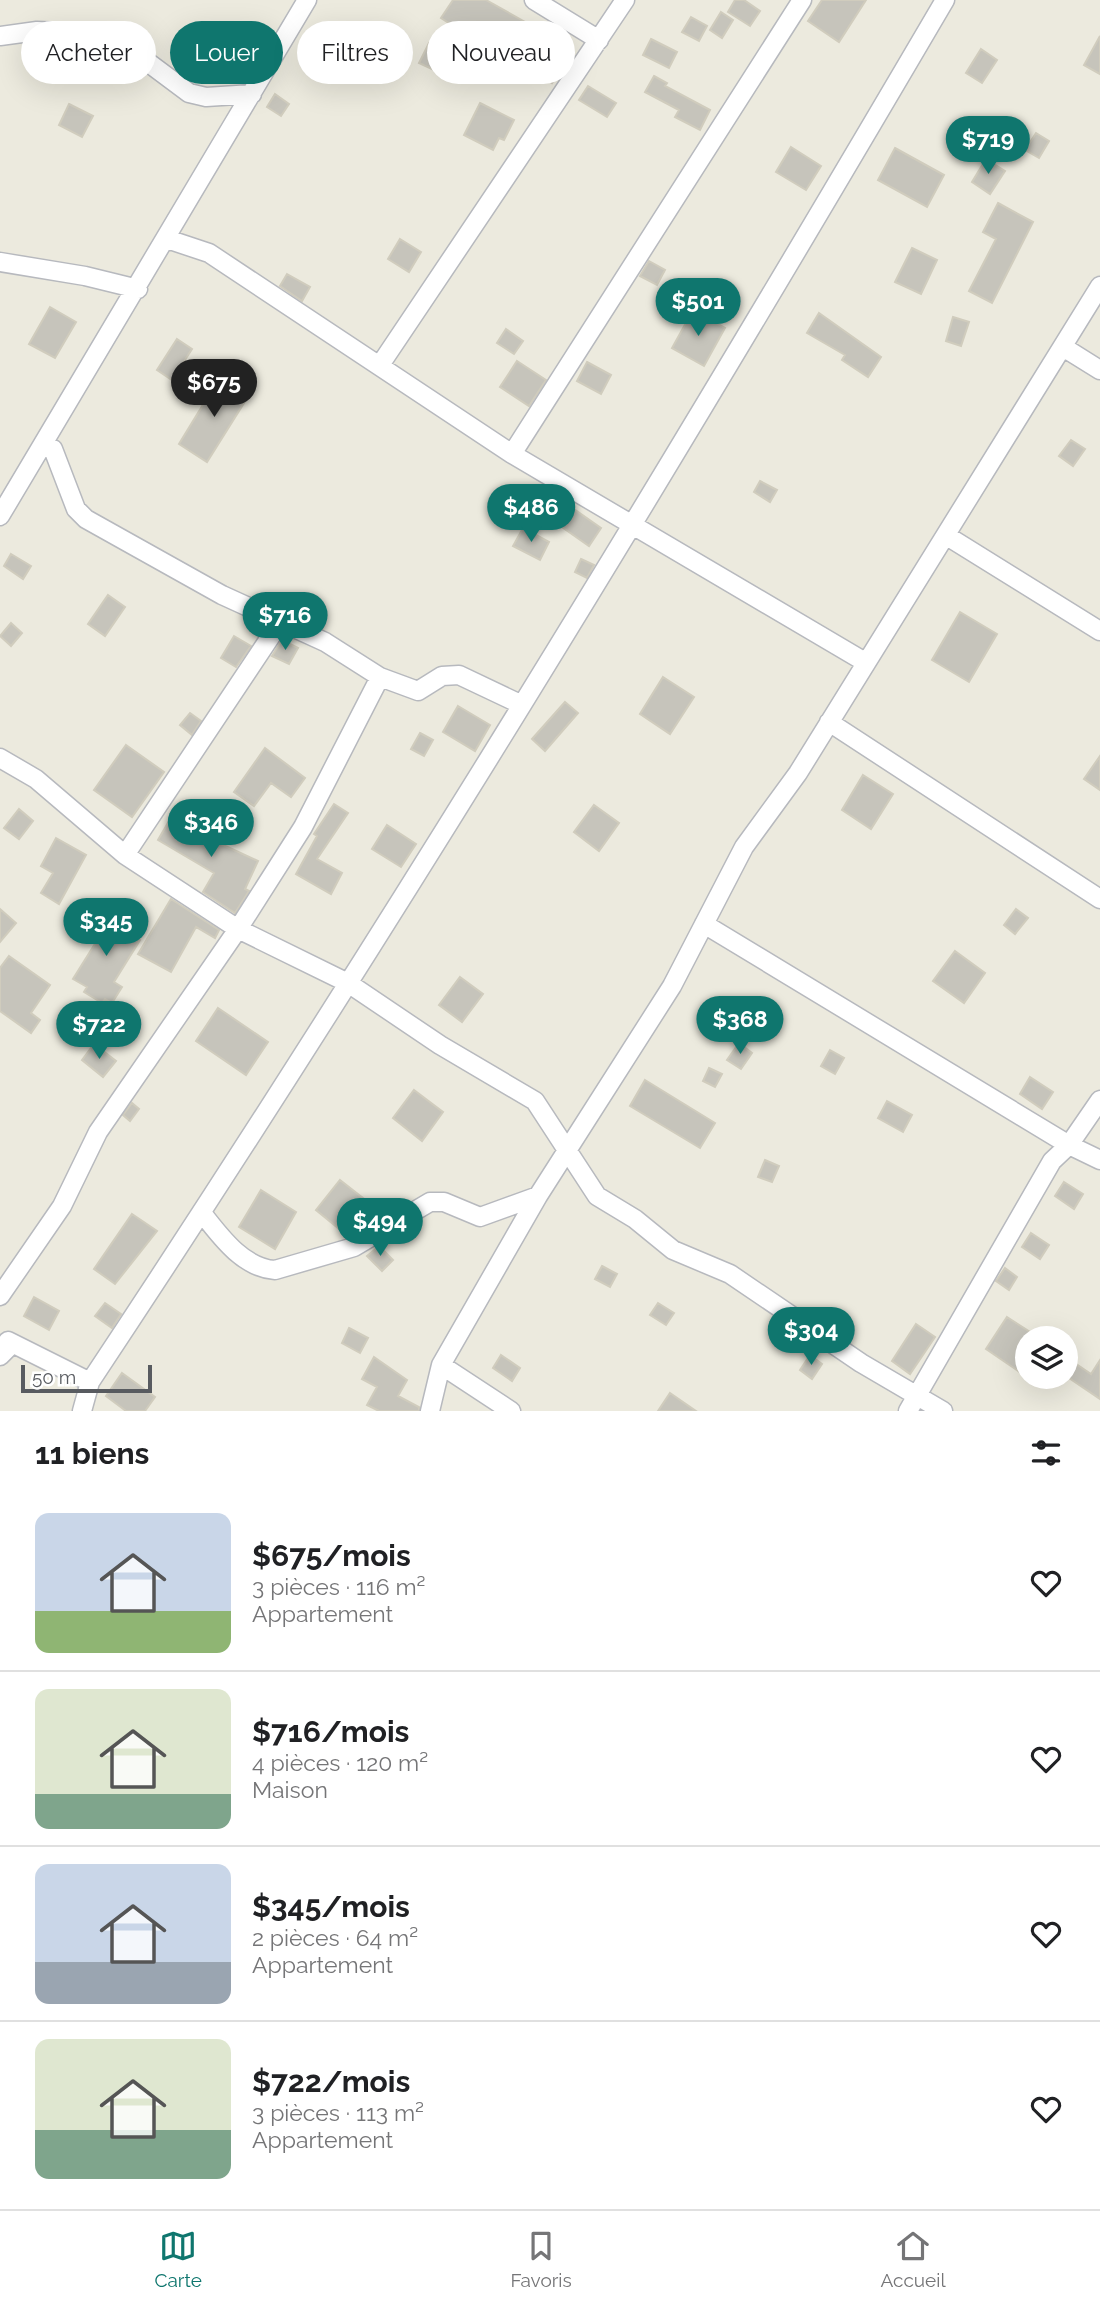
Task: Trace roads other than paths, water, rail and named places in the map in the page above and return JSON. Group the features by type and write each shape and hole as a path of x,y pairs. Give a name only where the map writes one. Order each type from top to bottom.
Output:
{"street":[{"path":"0,516 138,289 307,0"},
{"path":"534,0 599,40"},
{"path":"380,365 625,0"},
{"path":"512,454 802,0"},
{"path":"82,1411 90,1382 202,1213 348,983 631,524 945,0"},
{"path":"0,36 37,32 110,34 190,93 206,97 252,94"},
{"path":"167,239 209,253 512,454 865,662"},
{"path":"0,262 85,276 138,289"},
{"path":"430,1411 441,1365 538,1196 671,986 744,847 779,803 1100,286"},
{"path":"1063,347 1100,370"},
{"path":"42,447 53,449 76,509 86,519 222,595 325,642 380,677 418,691 442,676 459,675 520,704"},
{"path":"947,536 1100,631"},
{"path":"125,855 281,621"},
{"path":"0,1296 62,1206 99,1132 238,929 303,827 380,677"},
{"path":"829,722 1100,899"},
{"path":"0,758 36,779 125,855 238,929 348,983 440,1045 536,1101 592,1191 635,1219 673,1250 730,1273 861,1363 913,1404 943,1411"},
{"path":"704,924 1069,1145 1100,1160"},
{"path":"913,1404 1002,1244 1052,1161 1069,1145 1100,1100"},
{"path":"202,1213 241,1256 265,1269 275,1270 354,1247 430,1202 444,1202 480,1217 538,1196"},
{"path":"3,1344 90,1382"},
{"path":"441,1365 511,1411"}]}
